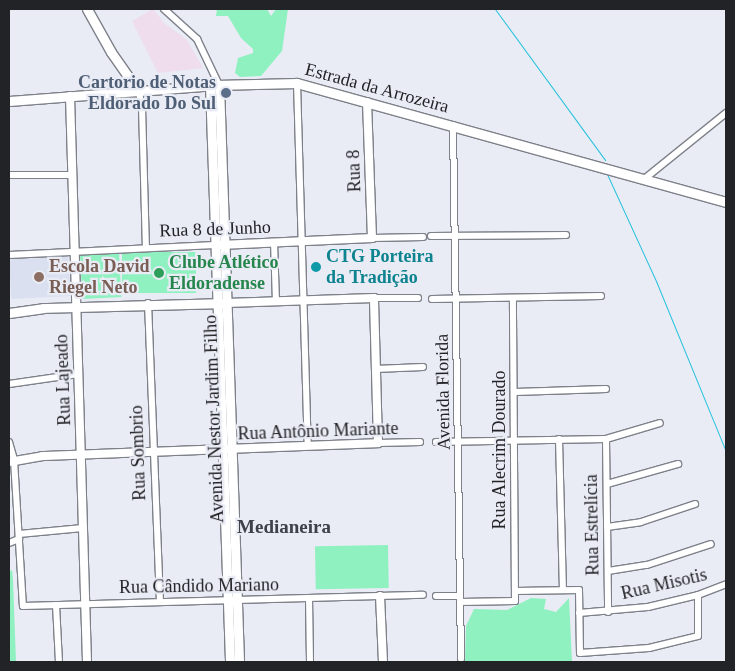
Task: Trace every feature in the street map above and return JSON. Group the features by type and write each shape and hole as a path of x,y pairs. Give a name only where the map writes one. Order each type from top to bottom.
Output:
{"main road":[{"path":"87,9 120,66 139,92"},
{"name":"Estrada da Arrozeira","path":"9,101 215,85 296,83 726,202"},
{"name":"Avenida Nestor Jardim Filho","path":"215,85 232,600 230,662"},
{"path":"9,313 148,303 222,303"},
{"name":"Avenida Nestor Jardim Filho","path":"232,600 239,662"}],"street":[{"path":"83,9 93,20"},
{"path":"164,9 197,39 215,74 215,85"},
{"path":"296,83 308,446"},
{"path":"139,92 142,107 146,246"},
{"name":"Rua Lajeado","path":"70,96 87,662"},
{"name":"Rua 8","path":"367,102 372,238"},
{"path":"644,180 726,113"},
{"name":"Avenida Florida","path":"453,125 461,659"},
{"path":"9,175 72,175"},
{"path":"431,236 566,235"},
{"name":"Rua 8 de Junho","path":"9,255 146,246 423,237"},
{"path":"274,242 276,302"},
{"path":"432,299 601,296"},
{"path":"374,298 378,444"},
{"path":"222,303 418,298"},
{"name":"Rua Alecrim Dourado","path":"460,599 515,601 513,298"},
{"name":"Rua Sombrio","path":"148,303 160,601"},
{"path":"375,368 423,368"},
{"path":"9,384 78,374"},
{"path":"514,392 606,389"},
{"path":"436,442 606,439 660,423"},
{"name":"Rua Estrelícia","path":"606,439 608,612"},
{"path":"559,440 563,590"},
{"path":"9,442 16,493 19,537"},
{"name":"Rua Antônio Mariante","path":"11,461 81,455 420,442"},
{"path":"607,484 678,464"},
{"path":"9,496 16,493"},
{"path":"607,527 656,518 695,504"},
{"path":"9,543 19,537 83,528"},
{"name":"Rua Cândido Mariano","path":"19,537 22,604 56,605 423,595"},
{"path":"608,571 647,564 711,544"},
{"name":"Rua Misotis","path":"579,613 608,612 698,595 726,584"},
{"path":"515,591 579,590 580,653 649,648 698,636 698,595"},
{"path":"380,596 382,662"},
{"path":"436,596 460,599"},
{"path":"309,598 310,662"},
{"path":"56,605 60,662"}],"shaded area":[{"path":"153,9 164,23 187,40 203,68 158,73 132,21"},
{"name":"Escola David Riegel Neto","path":"68,253 70,296 11,299 9,256"}],"green space":[{"path":"217,9 267,9 271,16 276,9 288,9 282,51 261,76 240,77 235,73 238,58 253,53 253,49 241,38 228,16 216,16"},
{"name":"Clube Atlético Eldoradense","path":"122,252 196,252 196,293 122,293"},
{"path":"119,253 121,297 82,299 80,255"},
{"path":"388,545 389,588 316,589 315,546"},
{"path":"12,570 16,662 9,662 9,572"},
{"path":"531,598 546,599 544,609 556,612 569,598 572,662 465,662 466,626 474,609 507,610"}],"waterway":[{"path":"495,9 605,160"},
{"path":"607,174 656,281 726,452"}],"place":[{"name":"Cartorio de Notas Eldorado Do Sul","path":"226,93"},
{"name":"CTG Porteira da Tradição","path":"316,267"},
{"name":"Clube Atlético Eldoradense","path":"159,273"},
{"name":"Escola David Riegel Neto","path":"39,277"}],"district":[{"name":"Medianeira","path":"284,527"}]}
